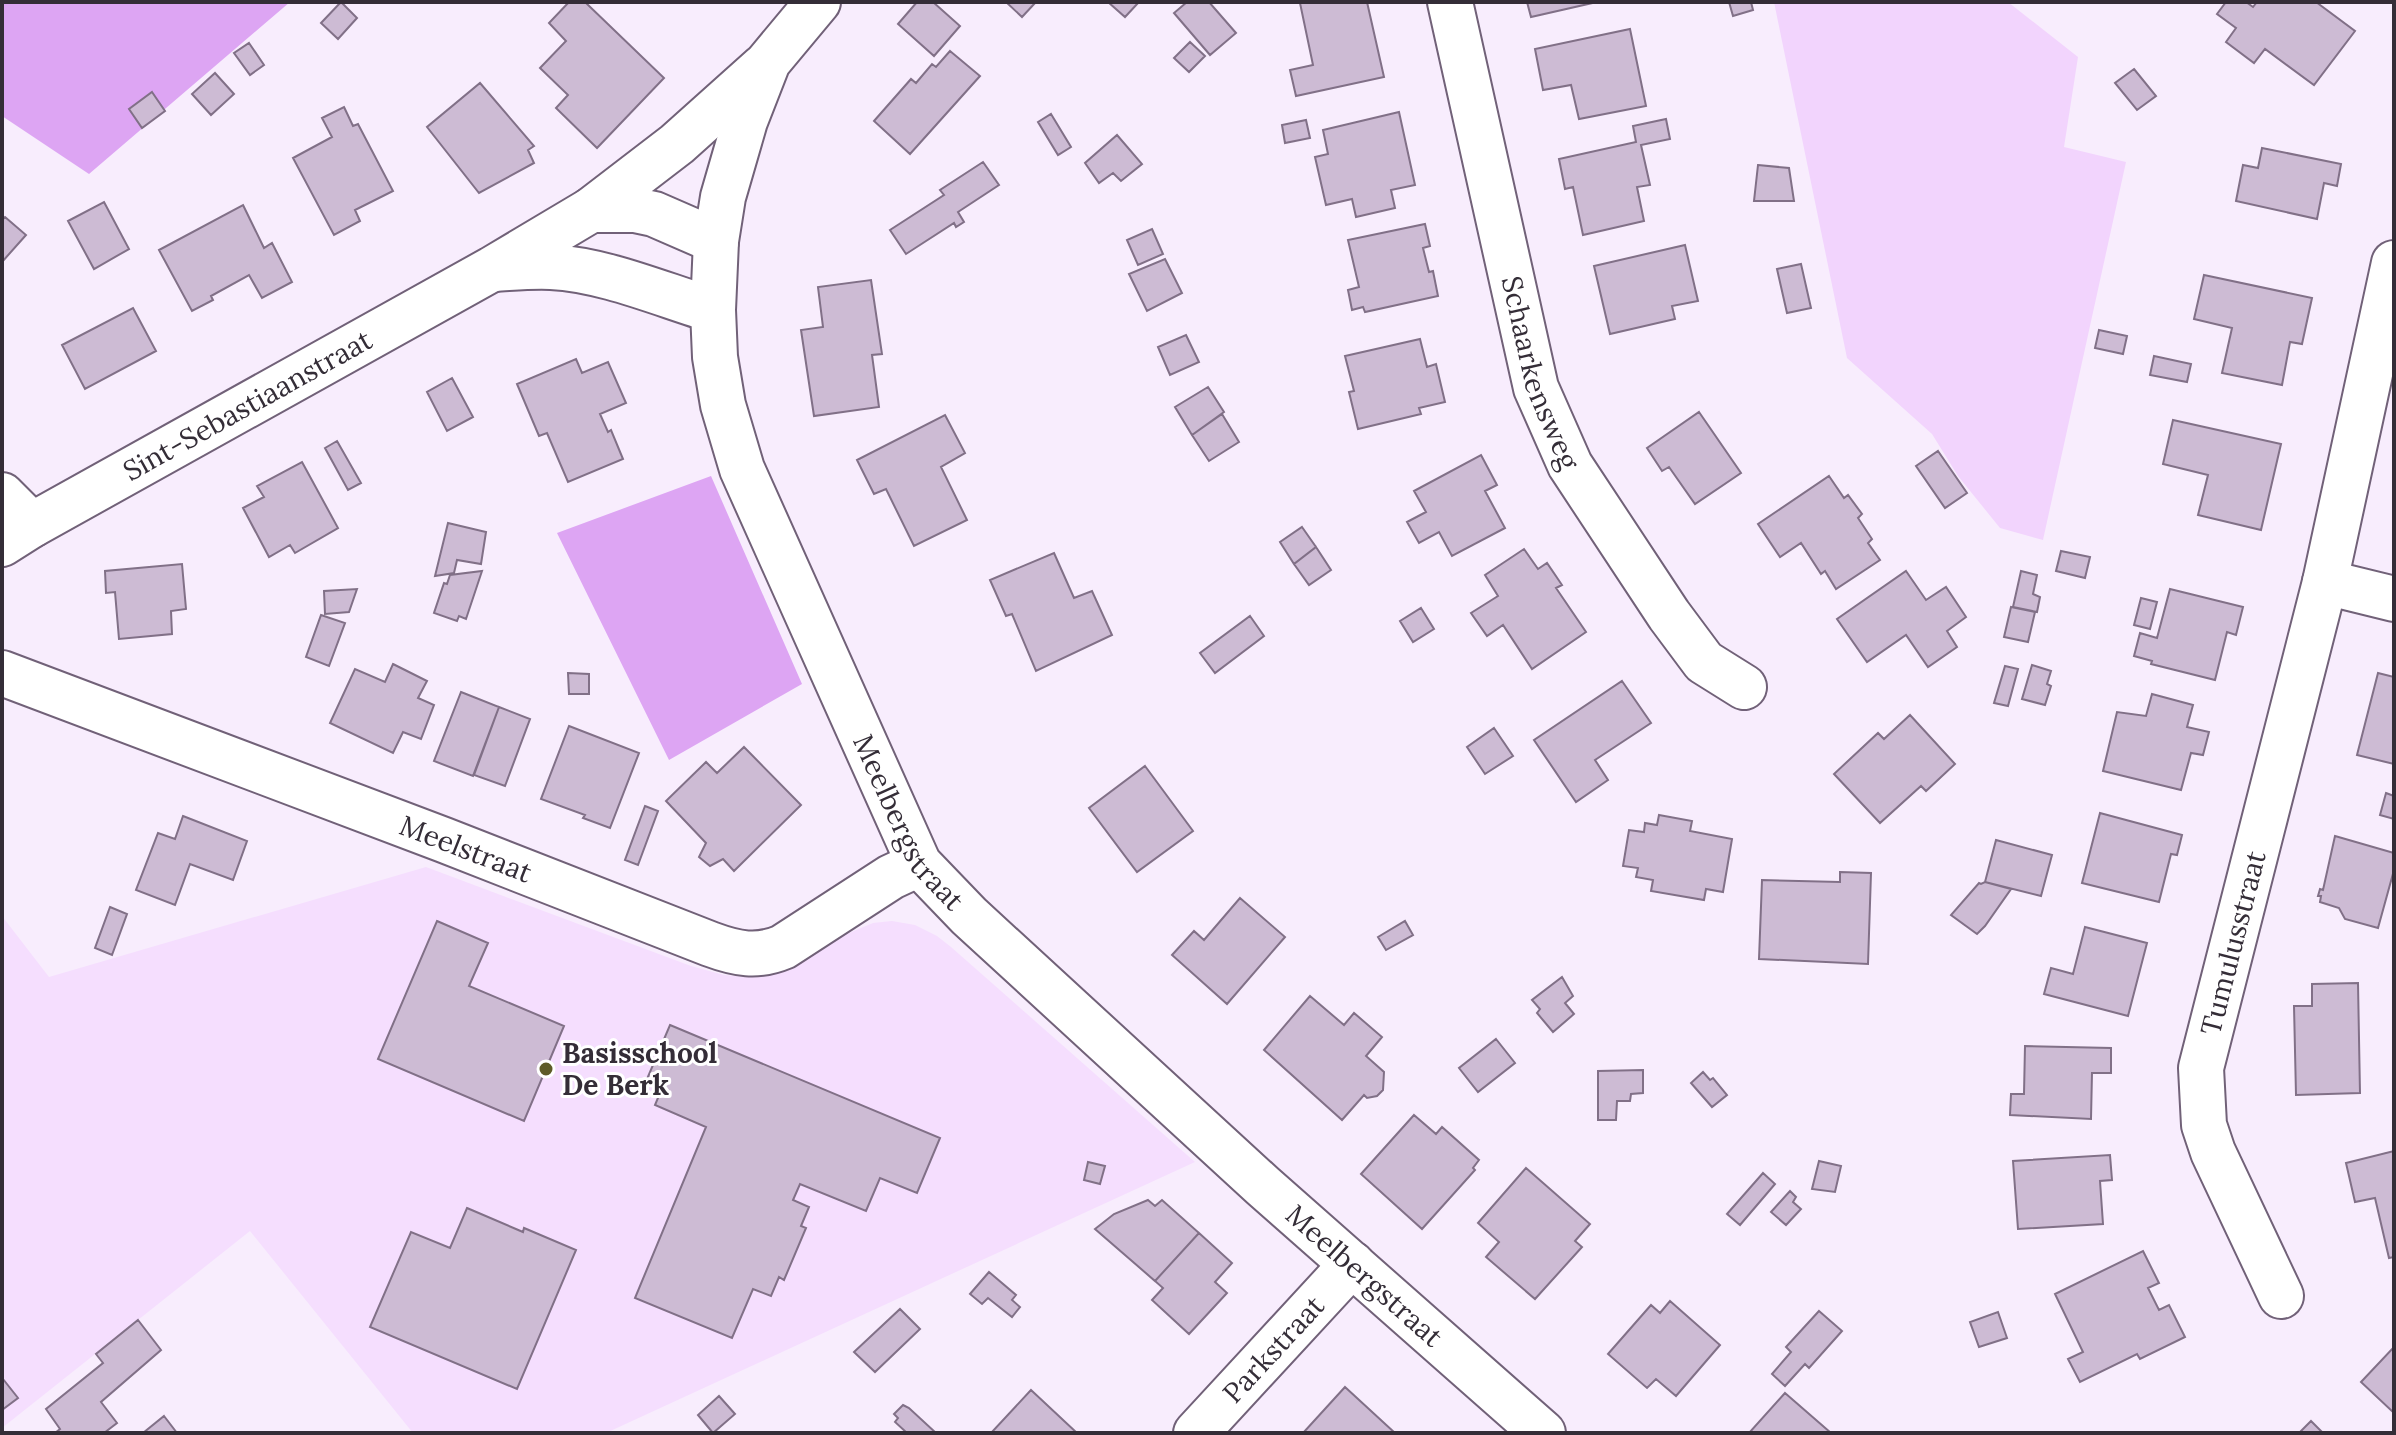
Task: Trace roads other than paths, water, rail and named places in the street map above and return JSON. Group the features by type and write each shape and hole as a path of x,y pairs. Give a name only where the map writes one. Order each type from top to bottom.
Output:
{"street":[{"name":"Meelbergstraat","path":"818,2 768,62 732,161 716,241 713,310 715,357 723,405 742,469 919,864 969,916 1543,1433"},
{"name":"Schaarkensweg","path":"1450,2 1536,388 1570,465 1669,615 1704,662 1744,687"},
{"name":"Sint-Sebastiaanstraat","path":"12,521 492,269 591,210 677,144 768,62"},
{"path":"591,210 635,210 654,214 716,241"},
{"name":"Tumulusstraat","path":"2281,1296 2213,1152 2204,1125 2201,1068 2325,582 2394,263"},
{"name":"Sint-Sebastiaanstraat","path":"492,269 553,267 584,272 713,310"},
{"path":"2325,582 2394,599"},
{"name":"Meelstraat","path":"2,673 710,944 748,955 769,953 783,947 891,877 919,864"},
{"name":"Parkstraat","path":"1196,1433 1352,1264"}],"place":[{"name":"Basisschool De Berk","path":"546,1069"}]}
